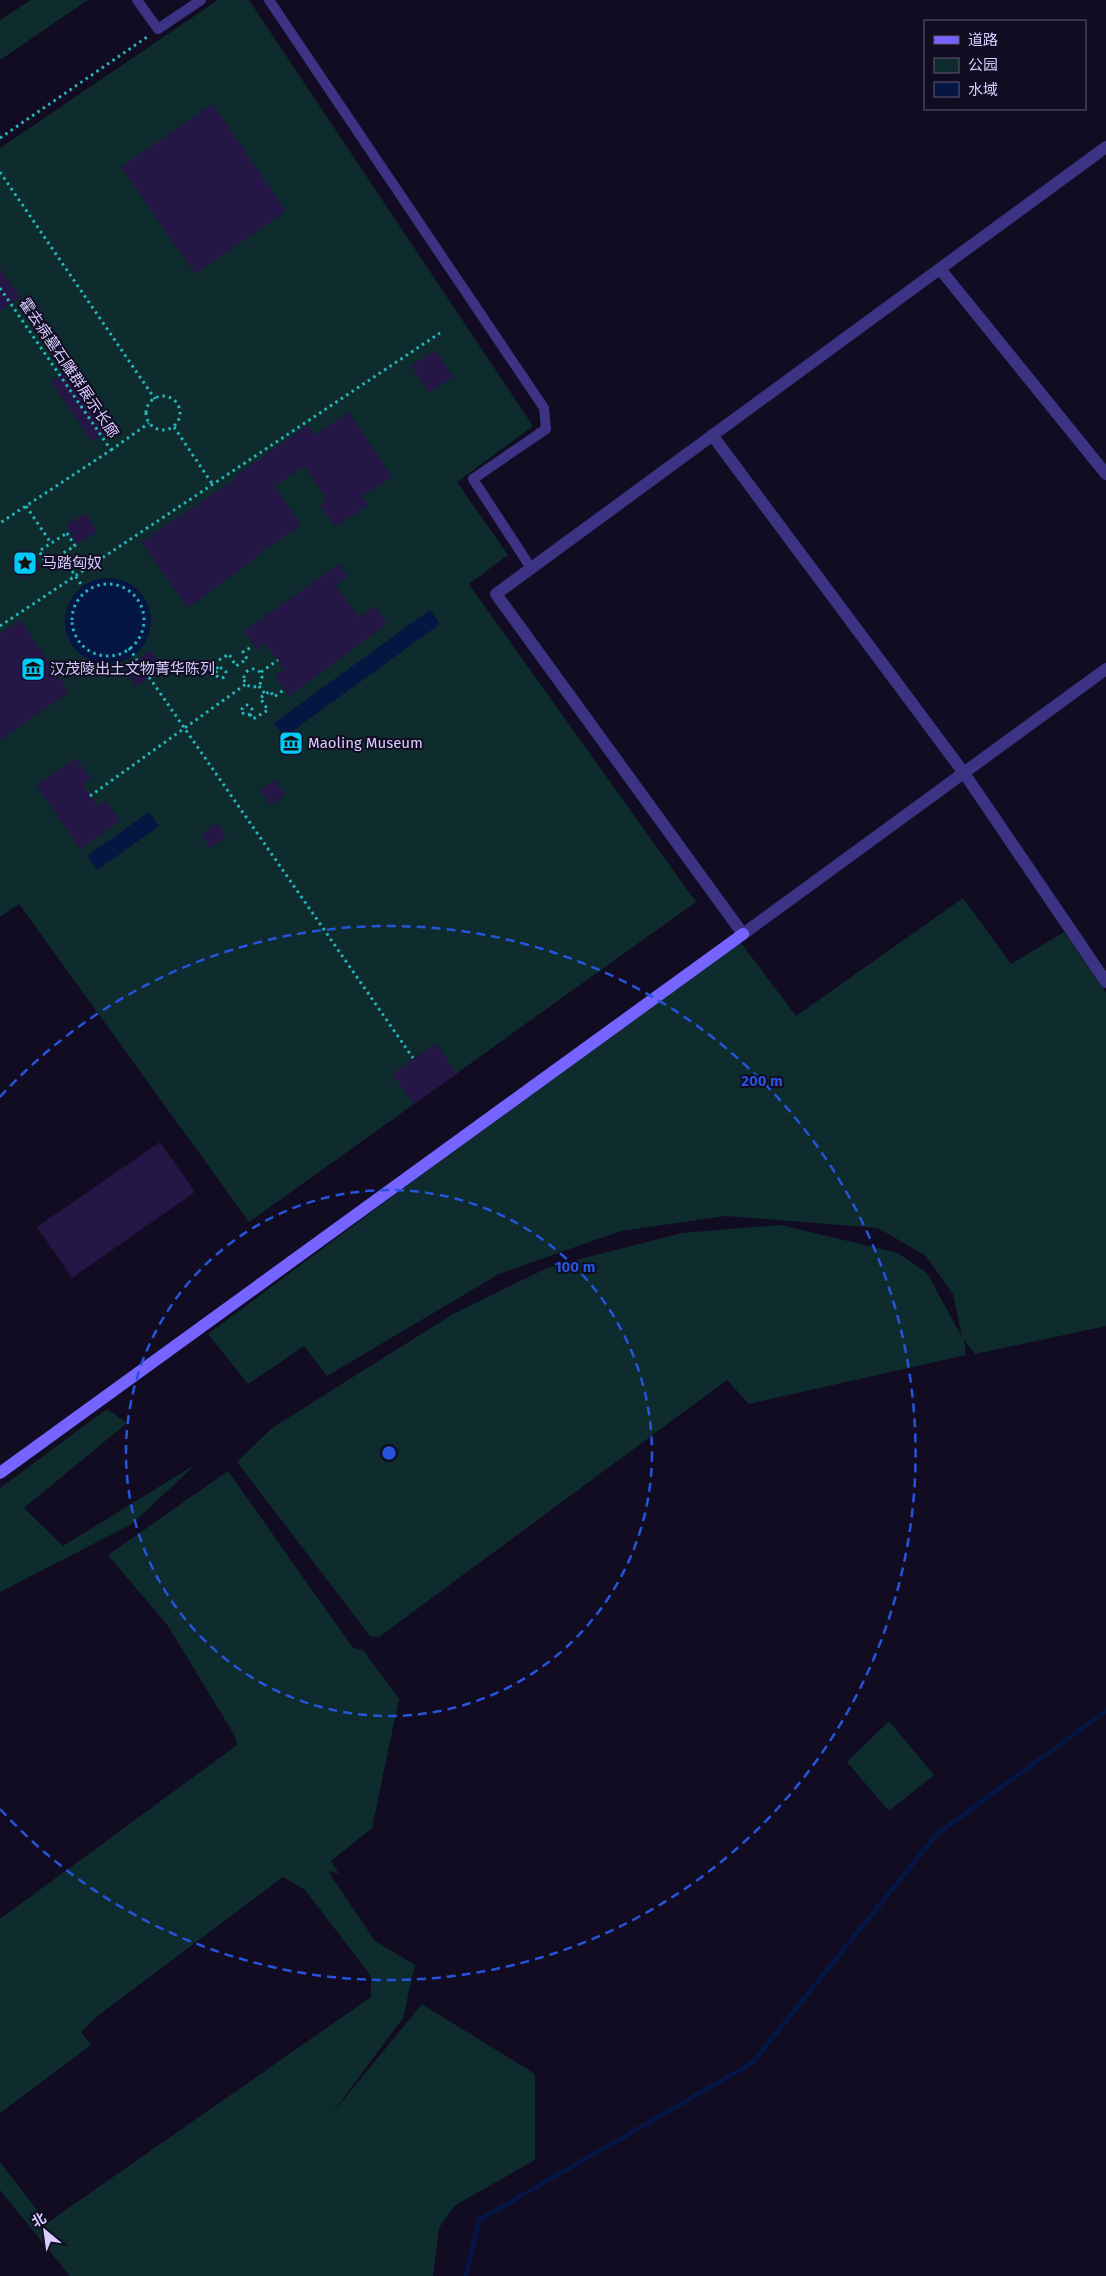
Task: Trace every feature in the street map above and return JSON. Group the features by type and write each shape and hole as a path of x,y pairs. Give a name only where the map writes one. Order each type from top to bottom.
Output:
{"main road":[{"path":"0,1473 743,934"}],"street":[{"path":"1106,148 496,594 743,934 1106,669"},
{"path":"940,269 1106,474"},
{"path":"712,435 964,773 1106,982"}],"lane":[{"path":"137,0 158,29 201,0"},
{"path":"269,0 544,408 546,429 473,479 530,568"}],"path":[{"path":"0,138 158,29"},
{"path":"0,172 155,399"},
{"name":"霍去病墓石雕群展示长廊","path":"0,288 111,450 0,523"},
{"path":"0,626 440,333"},
{"path":"166,396 179,406 180,417 174,427 158,430 149,423 146,412 155,399 166,396"},
{"path":"111,450 149,423"},
{"path":"174,427 213,485"},
{"path":"26,506 51,543"},
{"path":"67,533 74,546 61,554 46,563 39,551 67,533"},
{"path":"61,554 83,587"},
{"path":"100,584 118,585 134,594 141,604 144,616 143,628 138,639 129,648 109,656 97,654 87,649 78,641 73,630 74,607 80,597 89,589 100,584"},
{"path":"218,669 214,664 229,654 236,666 247,659 243,652 253,646"},
{"path":"129,648 137,660"},
{"path":"260,672 278,660"},
{"path":"242,662 247,670"},
{"path":"246,684 244,676 247,670 253,668 260,672 262,681 259,686"},
{"path":"150,677 414,1058"},
{"path":"246,684 253,687 259,686"},
{"path":"90,796 184,726 246,684"},
{"path":"259,686 265,694"},
{"path":"250,714 254,719 268,710 260,698 265,694 270,691 274,696 285,690"}],"green space":[{"path":"31,0 88,0 0,60 0,20"},
{"name":"Maoling Museum","path":"218,0 249,0 533,426 457,482 508,555 469,584 696,902 249,1222 19,904 0,917 0,148"},
{"path":"963,898 1011,964 1064,932 1106,992 1106,1326 975,1354 964,1340 966,1355 749,1404 727,1380 379,1637 370,1636 237,1462 272,1428 453,1314 549,1267 682,1233 781,1225 898,1253 927,1273 962,1337 953,1294 926,1256 878,1228 726,1216 621,1231 499,1274 327,1376 304,1346 248,1384 208,1334 692,973 741,943 796,1016"},
{"path":"107,1409 127,1423 24,1508 63,1546 196,1464 132,1524 0,1592 0,1488"},
{"path":"228,1471 353,1648 363,1650 399,1699 372,1828 331,1861 339,1874 328,1871 375,1941 415,1965 403,2018 330,2116 422,2004 535,2074 535,2160 454,2206 439,2228 433,2276 70,2276 0,2190 0,2162 47,2223 371,1997 371,1976 305,1890 283,1877 96,2017 81,2032 91,2045 0,2113 0,1919 237,1745 235,1736 168,1626 108,1555"},
{"path":"889,1721 934,1775 889,1811 847,1762"}],"water":[{"path":"108,578 124,582 138,591 147,605 151,621 147,637 138,651 124,660 108,664 92,660 78,651 69,637 65,621 69,605 78,591 92,582"},
{"path":"430,610 440,624 284,737 274,723"},
{"path":"149,812 159,826 97,870 87,856"}],"building":[{"path":"213,104 286,211 195,274 121,167"},
{"path":"0,268 20,297 0,311"},
{"path":"435,350 453,377 429,393 411,366"},
{"path":"69,369 111,429 92,442 51,382"},
{"path":"349,412 392,477 362,496 368,505 335,527 320,505 327,500 304,466 274,486 301,525 257,555 188,608 141,542 235,479 234,477 308,425 315,435"},
{"path":"86,513 97,532 76,544 66,525"},
{"path":"30,549 41,568 21,579 10,561"},
{"path":"339,564 348,576 336,585 359,617 375,606 387,624 289,696 275,676 284,670 266,644 257,650 244,631"},
{"path":"20,620 69,692 0,740 0,634"},
{"path":"151,650 163,667 136,687 124,670"},
{"path":"76,758 91,779 83,785 98,806 106,801 120,821 80,849 36,785"},
{"path":"275,780 286,795 271,805 260,790"},
{"path":"217,823 226,837 210,848 201,834"},
{"path":"435,1043 457,1074 414,1104 392,1074"},
{"path":"160,1142 195,1192 72,1278 37,1227"}],"waterway":[{"path":"466,2276 479,2220 752,2063 937,1834 1106,1711"}],"place":[{"name":"马踏匈奴","path":"25,563"},
{"name":"汉茂陵出土文物菁华陈列","path":"33,669"},
{"name":"Maoling Museum","path":"291,743"}]}
